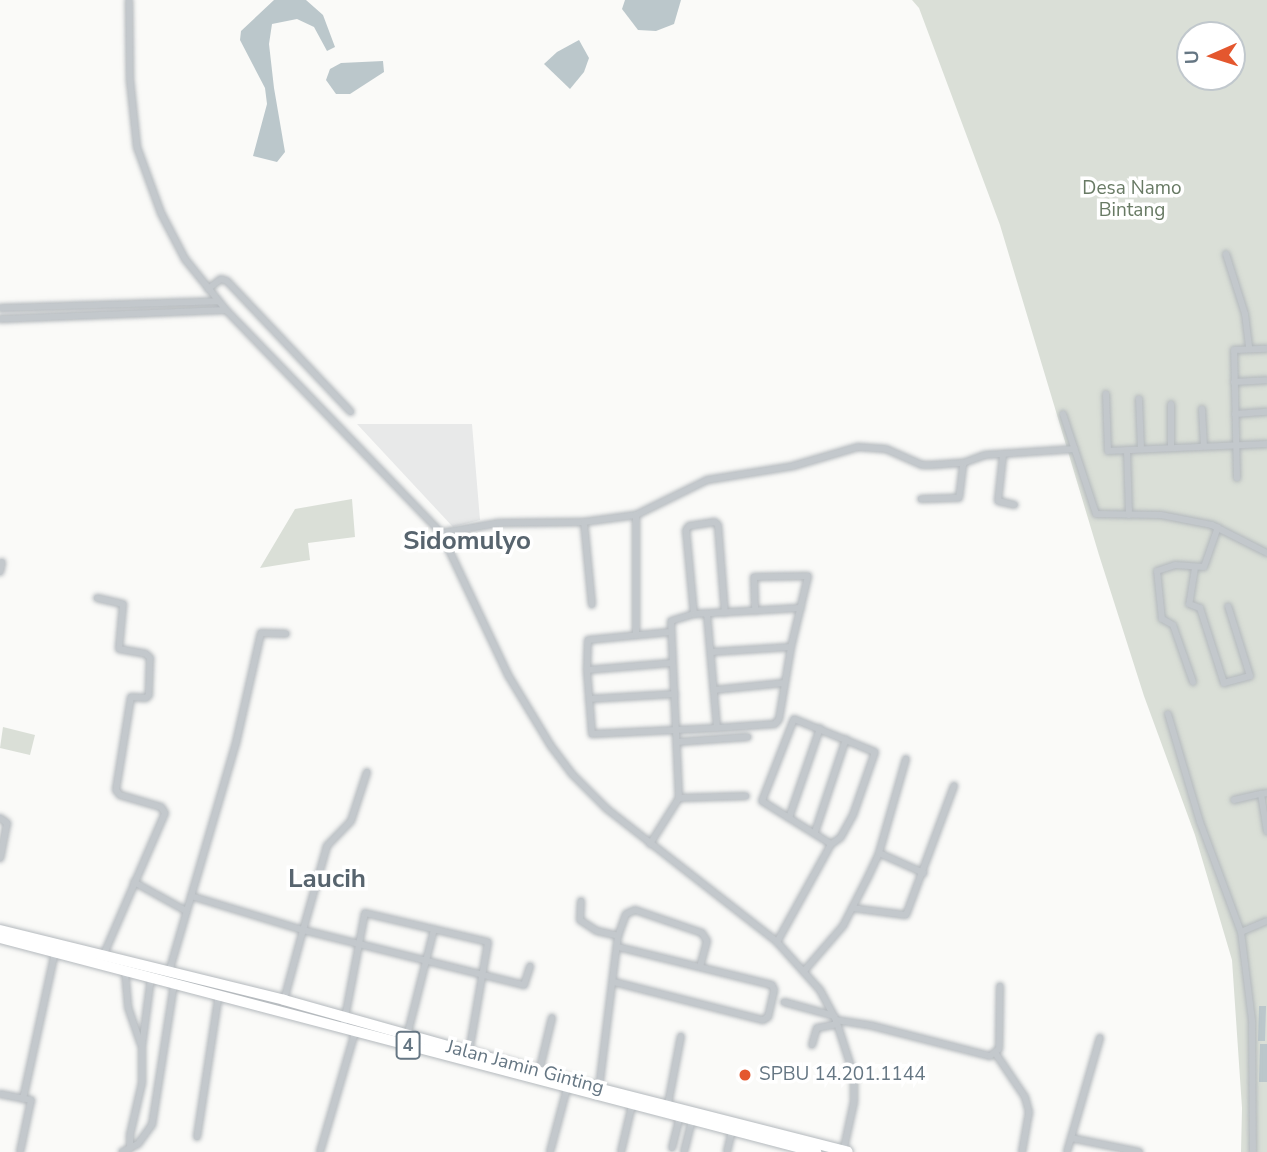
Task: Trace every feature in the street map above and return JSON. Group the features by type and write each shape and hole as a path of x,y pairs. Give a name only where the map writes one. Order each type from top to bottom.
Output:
{"highway":[{"name":"Jalan Jamin Ginting","path":"0,930 284,1000 344,1024 355,1032 816,1152"},
{"name":"Jalan Jamin Ginting","path":"0,938 174,984 407,1036 845,1152"}],"street":[{"path":"129,0 130,79 137,147 172,236 208,289 226,310 441,533 508,675 551,746 593,796 650,844 777,942 804,971 835,1020 854,1076 854,1102 845,1152"},
{"path":"1226,254 1245,314 1249,349"},
{"path":"208,289 221,279 227,281 351,412"},
{"path":"218,301 1,308 2,318 226,310"},
{"path":"1237,478 1234,350 1267,349"},
{"path":"1234,382 1267,380"},
{"path":"1106,394 1108,451 1267,444"},
{"path":"1139,399 1141,449"},
{"path":"1171,404 1171,448"},
{"path":"1202,409 1204,446"},
{"path":"1235,414 1267,412"},
{"path":"1063,414 1096,514 1160,515 1218,527 1267,553"},
{"path":"441,533 499,523 584,522 636,515 707,480 793,466 858,447 895,451 922,465 963,463 985,455 1075,449"},
{"path":"1127,450 1129,515"},
{"path":"1003,455 998,501 1015,505"},
{"path":"921,499 959,498 963,463"},
{"path":"636,515 636,635"},
{"path":"584,522 592,605"},
{"path":"694,614 686,530 689,526 715,522 718,525 725,613"},
{"path":"1193,682 1173,625 1162,619 1157,571 1175,565 1204,567 1218,527"},
{"path":"0,572 2,562"},
{"path":"1195,568 1189,604 1200,608 1224,683 1250,676 1228,606"},
{"path":"670,632 588,640 587,670 593,735 775,724 780,716 791,647 809,579 806,574 757,576 753,579 755,611"},
{"path":"97,598 123,604 118,649 146,654 150,658 149,695 146,698 131,697 115,788 120,795 162,807 165,813 103,956"},
{"path":"650,844 679,798 670,632 672,619 694,614 801,608"},
{"path":"707,613 717,728"},
{"path":"169,972 236,743 261,633 286,634"},
{"path":"711,652 791,647"},
{"path":"587,670 672,663"},
{"path":"714,690 784,683"},
{"path":"589,699 675,694"},
{"path":"1168,714 1200,822 1241,932 1252,1020 1253,1152"},
{"path":"777,942 831,844 840,838 853,815 875,754 874,751 798,718 792,720 763,802 831,844"},
{"path":"789,818 820,728"},
{"path":"677,742 748,737"},
{"path":"815,832 846,739"},
{"path":"804,971 843,926 879,853 906,759"},
{"path":"284,1000 326,849 351,821 360,802 367,772"},
{"path":"852,908 905,916 954,786"},
{"path":"1234,800 1264,794 1267,832"},
{"path":"679,798 747,796"},
{"path":"0,818 7,824 0,858"},
{"path":"879,853 923,873"},
{"path":"134,882 186,911"},
{"path":"191,896 358,946 524,985 530,966"},
{"path":"581,901 580,920 597,931 618,936"},
{"path":"599,1088 618,936 624,916 631,910 702,933 707,942 701,967"},
{"path":"344,1024 365,913 488,942 469,1052"},
{"path":"1241,932 1267,921"},
{"path":"407,1036 434,929"},
{"path":"614,982 767,1019 772,985 618,947"},
{"path":"23,1099 55,952"},
{"path":"124,971 128,1007 142,1046"},
{"path":"130,1150 142,1083 142,1046 152,978"},
{"path":"122,1152 138,1148 152,1125 174,984"},
{"path":"996,1054 999,1049 1000,986"},
{"path":"197,1137 219,994"},
{"path":"784,1002 835,1020 873,1026 979,1055 996,1054"},
{"path":"539,1072 552,1018"},
{"path":"812,1045 817,1028 835,1020"},
{"path":"320,1152 355,1032"},
{"path":"668,1104 681,1036"},
{"path":"1067,1152 1100,1038"},
{"path":"996,1054 1026,1097 1029,1112 1022,1152"},
{"path":"550,1152 567,1088"},
{"path":"0,1094 31,1100 20,1152"},
{"path":"621,1152 632,1105"},
{"path":"672,1148 686,1119"},
{"path":"684,1152 686,1119"},
{"path":"727,1152 732,1130"},
{"path":"1071,1138 1140,1152"}],"shaded area":[{"path":"274,0 306,0 323,15 335,47 327,51 314,27 297,19 272,24 269,44 285,152 277,162 253,156 267,104 265,88 240,40 241,31"},
{"path":"625,0 681,0 674,24 656,31 638,30 622,9"},
{"path":"579,40 589,58 584,72 570,89 544,64 557,52"},
{"path":"383,61 384,72 350,94 336,94 326,80 330,69 341,63"},
{"path":"357,424 472,424 480,520 453,527"},
{"path":"1259,1006 1266,1006 1265,1041 1258,1041"},
{"path":"1260,1044 1267,1044 1267,1082 1259,1082"}],"green space":[{"name":"Desa Namo Bintang","path":"912,0 1267,0 1267,1152 1241,1152 1242,1108 1232,960 1195,835 1144,696 1099,555 1000,225 919,8"},
{"path":"352,499 355,537 308,543 310,560 260,568 295,509"},
{"path":"3,727 35,735 30,755 0,748"}],"place":[{"name":"SPBU 14.201.1144","path":"745,1075"}],"district":[{"name":"Sidomulyo","path":"467,541"},
{"name":"Laucih","path":"327,879"}]}
